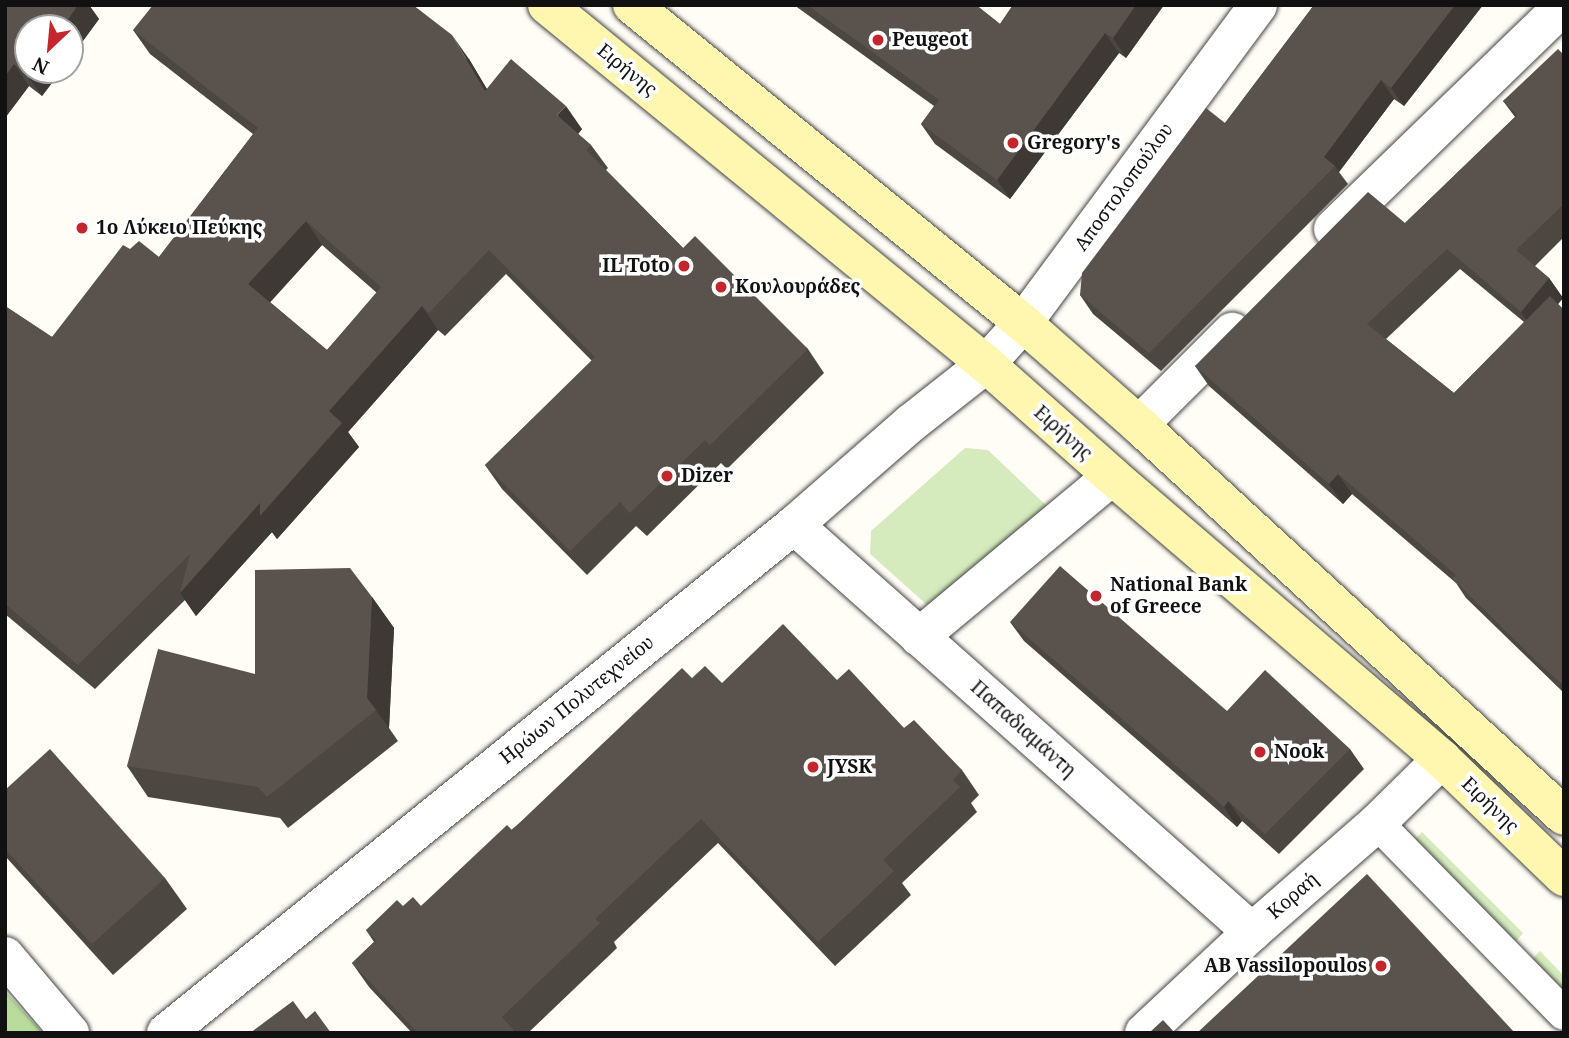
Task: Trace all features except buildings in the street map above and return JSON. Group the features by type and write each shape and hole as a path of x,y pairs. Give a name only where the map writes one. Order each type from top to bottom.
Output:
{"main road":[{"name":"Ειρήνης","path":"547,5 986,364 1112,476 1442,759 1564,877"},
{"path":"632,5 1023,323 1139,425 1564,816"}],"street":[{"name":"Αποστολοπούλου","path":"986,364 1023,323 1258,5"},
{"path":"1310,253 1564,5"},
{"path":"1139,425 1253,310"},
{"name":"Ηρώων Πολυτεχνείου","path":"166,1033 794,526 911,423 986,364"},
{"path":"919,637 1112,476"},
{"name":"Παπαδιαμάντη","path":"794,526 1252,932"},
{"name":"Κοραή","path":"1144,1033 1252,932 1377,823 1442,759"},
{"path":"5,956 70,1033"}],"lane":[{"path":"1377,823 1564,1014"}],"green space":[{"path":"965,448 988,450 1052,511 935,612 870,554 871,531"},
{"path":"1422,832 1523,933 1512,946 1410,844"},
{"path":"1540,951 1564,976 1564,998 1529,962"},
{"path":"5,991 43,1033 5,1033"}],"place":[{"name":"Peugeot","path":"878,40"},
{"name":"Gregory's","path":"1013,143"},
{"name":"1ο Λύκειο Πεύκης","path":"82,228"},
{"name":"IL Toto","path":"684,266"},
{"name":"Κουλουράδες","path":"721,287"},
{"name":"Dizer","path":"667,476"},
{"name":"National Bank of Greece","path":"1096,596"},
{"name":"Nook","path":"1260,752"},
{"name":"JYSK","path":"813,767"},
{"name":"AB Vassilopoulos","path":"1381,966"}]}
